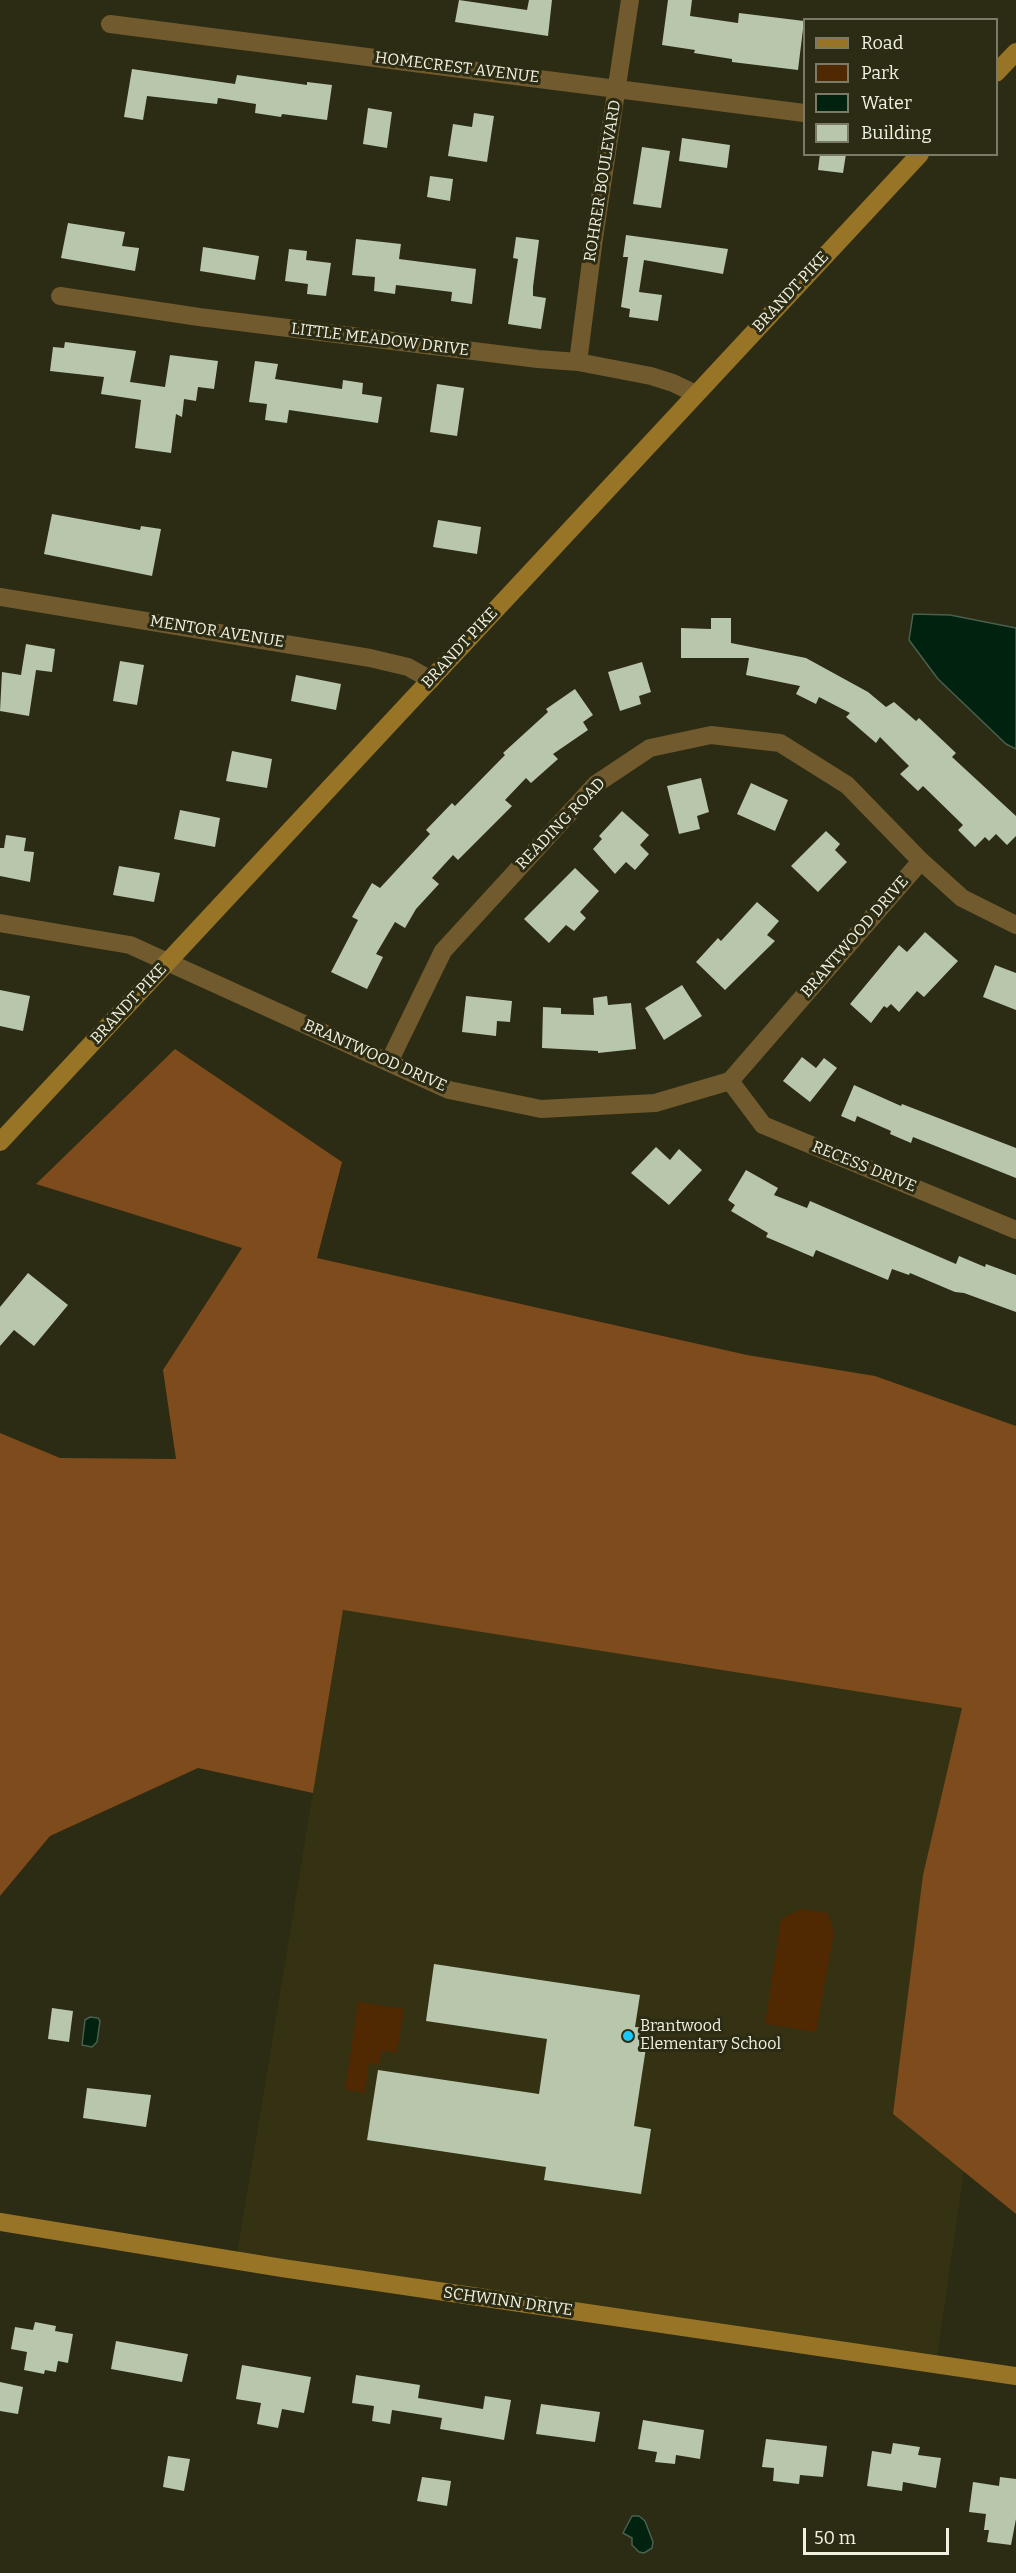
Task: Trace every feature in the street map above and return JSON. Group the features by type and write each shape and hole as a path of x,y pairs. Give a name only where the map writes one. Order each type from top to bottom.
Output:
{"main road":[{"path":"998,71 1016,52"},
{"name":"BRANDT PIKE","path":"0,1142 919,156"},
{"name":"SCHWINN DRIVE","path":"0,2222 282,2268 1016,2376"}],"street":[{"name":"ROHRER BOULEVARD","path":"578,362 630,0"},
{"name":"HOMECREST AVENUE","path":"110,24 803,113"},
{"name":"LITTLE MEADOW DRIVE","path":"60,296 199,317 578,362 651,376 696,394"},
{"name":"MENTOR AVENUE","path":"0,597 370,658 408,667 431,680"},
{"name":"READING ROAD","path":"389,1062 443,951 596,784 650,748 711,735 780,742 847,784 921,861 962,898 1016,925"},
{"name":"BRANTWOOD DRIVE","path":"0,922 130,945 449,1090 542,1109 655,1103 729,1081 921,861"},
{"name":"RECESS DRIVE","path":"729,1081 763,1125 1016,1230"}],"shaded area":[{"path":"175,1049 342,1162 317,1258 747,1355 875,1376 1016,1426 1016,2214 893,2114 923,1875 962,1708 343,1610 313,1793 198,1768 50,1836 0,1896 0,1433 60,1458 176,1459 163,1370 242,1248 36,1184"},
{"name":"Brantwood Elementary School","path":"343,1610 1016,1703 1016,1812 936,2364 236,2260"}],"green space":[{"path":"801,1909 828,1913 834,1933 816,2032 765,2024 781,1919"},
{"path":"358,2002 404,2009 397,2053 382,2051 379,2065 369,2063 365,2093 345,2090"}],"water":[{"path":"913,614 950,615 1016,628 1016,749 1006,744 938,679 909,640"},
{"path":"90,2017 98,2018 100,2021 97,2042 92,2047 82,2045 85,2020"},
{"path":"632,2516 639,2516 645,2521 653,2542 652,2548 644,2553 639,2552 632,2545 632,2538 623,2533"}],"building":[{"path":"459,0 527,10 529,0 552,0 548,36 455,22"},
{"path":"668,0 692,0 690,16 738,23 739,13 803,21 798,70 732,62 732,59 694,53 695,50 662,45"},
{"path":"132,69 235,84 237,75 307,85 307,82 332,85 327,120 255,113 256,104 218,98 217,104 147,96 143,120 124,117"},
{"path":"368,108 392,112 387,148 363,144"},
{"path":"474,113 494,116 487,162 448,156 453,124 472,127"},
{"path":"682,138 730,145 727,168 679,161"},
{"path":"642,147 670,151 661,208 633,204"},
{"path":"820,156 846,156 843,173 818,170"},
{"path":"430,176 453,179 450,201 427,197"},
{"path":"68,223 125,232 122,246 139,248 135,271 61,258"},
{"path":"626,235 728,249 723,274 644,260 639,292 662,295 658,321 629,317 630,309 621,307 628,257 623,257"},
{"path":"516,237 539,240 533,296 546,298 541,329 508,324 518,259 513,258"},
{"path":"356,239 401,244 399,259 476,269 472,304 451,301 452,292 396,285 395,294 374,291 375,277 352,275"},
{"path":"203,247 259,256 255,280 200,271"},
{"path":"289,249 307,251 306,260 331,263 326,296 307,294 308,284 285,281"},
{"path":"65,342 136,351 130,382 165,387 170,355 218,361 214,389 198,387 196,401 184,399 182,417 176,414 171,453 135,448 141,400 101,394 104,377 50,371 53,347 64,348"},
{"path":"255,361 278,364 275,379 342,389 343,380 363,383 362,394 382,397 378,423 289,410 287,423 265,420 267,404 249,402"},
{"path":"437,384 464,388 457,436 430,432"},
{"path":"52,514 140,530 141,526 161,529 152,576 44,554"},
{"path":"438,520 481,527 477,554 433,547"},
{"path":"711,618 731,618 731,643 806,658 868,692 886,707 894,702 916,721 919,718 956,753 952,757 1016,816 1016,836 1007,845 996,834 989,841 985,837 975,847 958,830 963,825 923,786 918,791 900,774 909,766 880,737 876,743 846,717 850,713 819,697 816,704 796,694 800,686 746,675 749,658 681,658 681,628 711,629"},
{"path":"26,644 55,649 52,672 36,670 29,716 0,711 2,672 21,675"},
{"path":"120,661 144,665 137,705 113,701"},
{"path":"642,662 651,692 639,696 641,704 620,711 608,672"},
{"path":"296,675 341,684 336,710 291,701"},
{"path":"575,689 593,715 583,722 588,730 553,754 558,759 531,783 526,778 505,800 512,806 458,860 453,855 432,878 439,884 416,909 405,928 395,922 376,954 383,957 367,989 331,972 358,920 352,917 372,883 380,888 430,834 426,830 452,803 455,806 505,755 503,753 548,712 546,709"},
{"path":"232,751 272,759 267,788 226,781"},
{"path":"701,778 709,812 697,816 700,829 679,834 667,786"},
{"path":"751,783 788,800 775,831 737,814"},
{"path":"180,810 220,818 215,847 174,839"},
{"path":"622,811 649,835 640,845 649,854 635,870 626,862 615,874 593,849 602,839 599,836"},
{"path":"826,831 840,844 835,850 847,862 818,892 791,866"},
{"path":"6,835 26,838 24,851 34,852 30,882 0,876 0,848 4,848"},
{"path":"119,866 160,873 154,902 113,895"},
{"path":"575,868 599,891 580,912 586,918 574,931 566,925 549,943 524,919"},
{"path":"757,902 779,921 767,935 775,941 725,990 696,962 718,938 721,941"},
{"path":"925,932 958,961 924,997 917,991 899,1012 891,1004 887,1008 884,1006 871,1023 850,1004 899,945 907,952"},
{"path":"995,965 1016,973 1016,1010 983,997"},
{"path":"682,985 702,1016 664,1040 645,1008"},
{"path":"0,990 30,996 23,1031 0,1026"},
{"path":"466,996 512,1001 510,1022 497,1021 496,1036 462,1032"},
{"path":"607,996 608,1005 631,1003 636,1049 598,1053 598,1051 542,1048 543,1007 561,1008 561,1014 594,1015 593,998"},
{"path":"802,1057 816,1068 824,1058 837,1068 810,1102 783,1081"},
{"path":"854,1085 901,1106 902,1104 1016,1148 1016,1178 913,1137 911,1143 857,1116 855,1122 841,1116"},
{"path":"656,1147 670,1160 679,1149 702,1170 669,1205 631,1173"},
{"path":"746,1170 778,1188 774,1195 807,1208 810,1201 956,1264 959,1256 985,1267 986,1264 1016,1275 1016,1312 964,1293 955,1292 910,1273 909,1275 892,1269 888,1280 816,1250 813,1257 766,1237 768,1233 731,1211 735,1205 728,1200"},
{"path":"28,1273 68,1305 34,1346 14,1330 0,1346 0,1307"},
{"path":"434,1964 640,1995 635,2027 649,2028 634,2126 651,2129 641,2194 544,2180 546,2167 367,2140 378,2070 539,2094 547,2039 426,2021"},
{"path":"52,2008 73,2011 69,2042 48,2039"},
{"path":"87,2088 151,2095 146,2127 83,2118"},
{"path":"35,2322 56,2326 55,2331 73,2334 68,2363 58,2361 56,2372 45,2370 44,2374 24,2370 27,2352 11,2349 15,2327 33,2330"},
{"path":"116,2341 188,2354 182,2382 111,2369"},
{"path":"242,2365 311,2377 304,2413 282,2409 278,2428 257,2424 261,2403 236,2399"},
{"path":"356,2375 420,2385 418,2398 483,2409 485,2396 511,2400 504,2440 440,2429 442,2418 392,2410 390,2424 372,2421 374,2406 352,2403"},
{"path":"0,2382 23,2387 18,2414 0,2411"},
{"path":"541,2404 600,2412 595,2442 536,2434"},
{"path":"643,2420 704,2430 700,2459 676,2455 675,2464 655,2462 657,2452 638,2449"},
{"path":"766,2439 827,2446 823,2477 800,2475 799,2484 773,2481 774,2468 762,2467"},
{"path":"893,2443 920,2447 918,2455 941,2458 936,2488 903,2482 902,2491 867,2486 872,2451 891,2454"},
{"path":"168,2456 190,2459 184,2491 163,2487"},
{"path":"422,2477 451,2481 447,2506 417,2501"},
{"path":"1000,2477 1016,2479 1016,2519 1011,2545 987,2542 989,2530 984,2530 986,2514 969,2512 973,2482 999,2486"}],"place":[{"name":"Brantwood Elementary School","path":"628,2036"}]}
